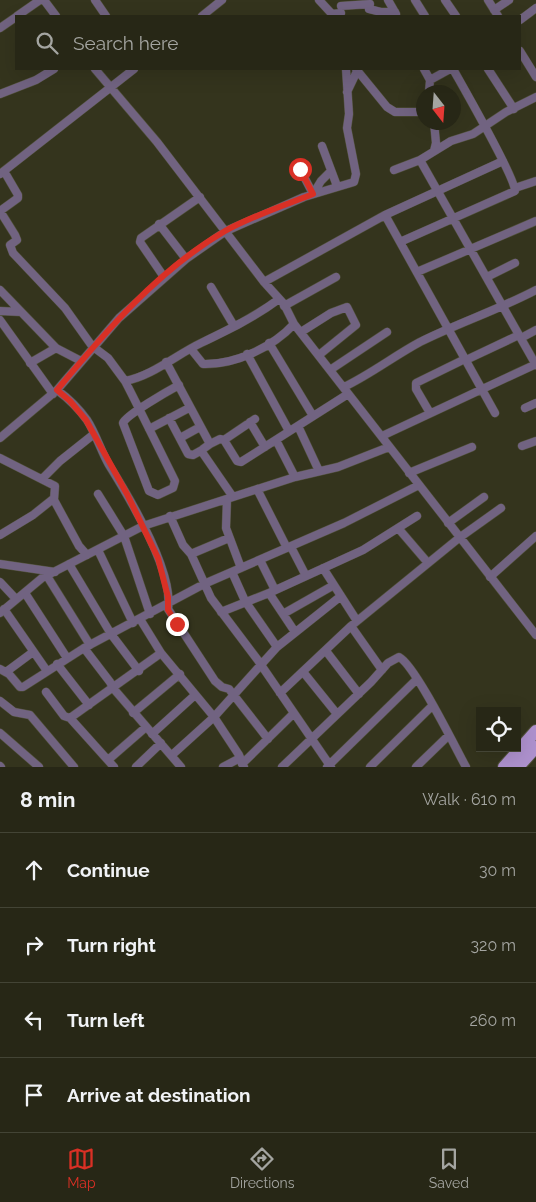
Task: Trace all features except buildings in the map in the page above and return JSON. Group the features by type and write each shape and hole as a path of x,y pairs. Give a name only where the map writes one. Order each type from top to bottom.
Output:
{"main road":[{"path":"504,767 536,731"},
{"path":"518,767 536,747"}],"street":[{"path":"20,15 42,0 55,15"},
{"path":"95,0 105,15"},
{"path":"203,15 222,0"},
{"path":"319,0 332,14 340,9 369,7 381,12 396,14"},
{"path":"388,0 396,14"},
{"path":"415,0 424,15"},
{"path":"445,0 455,15"},
{"path":"488,0 496,13 508,0"},
{"path":"521,19 536,8"},
{"path":"0,28 15,18"},
{"path":"521,53 536,77"},
{"path":"0,94 36,80 52,70"},
{"path":"96,70 200,197 282,303 294,324 536,635"},
{"path":"133,70 2,173 18,195 18,198 0,211 17,240 10,245 12,253 65,308 92,346 108,358 125,381 140,410 175,481 173,488 158,495 149,491 123,423 125,419 140,410 179,385"},
{"path":"0,438 55,392 82,361 92,346 119,318 186,259 226,231 313,194 356,179 348,136 346,70"},
{"path":"347,92 357,70 387,106 395,112 416,112"},
{"path":"425,70 430,80 430,85"},
{"path":"430,80 449,70"},
{"path":"452,70 503,161 515,188"},
{"path":"489,70 514,109"},
{"path":"394,170 420,160 451,141 473,134 483,126 536,97"},
{"path":"434,151 436,143 435,130"},
{"path":"322,146 337,186"},
{"path":"382,436 536,365 420,160"},
{"path":"264,282 385,214 503,161"},
{"path":"300,169 313,194"},
{"path":"313,194 331,171"},
{"path":"400,242 512,193 515,188 536,181"},
{"path":"164,277 140,242 144,235 200,197"},
{"path":"385,214 495,413"},
{"path":"417,272 536,221"},
{"path":"159,224 186,259"},
{"path":"487,277 515,263"},
{"path":"125,381 142,376 266,309 336,276"},
{"path":"211,286 234,326"},
{"path":"0,290 56,348 82,361"},
{"path":"224,440 239,462 298,426 346,391 421,342 503,307 536,290"},
{"path":"301,332 331,313 347,307 356,324 319,355"},
{"path":"0,311 21,312"},
{"path":"0,320 30,363 55,392 81,413 143,526 158,558 169,604 168,610 195,654 215,681 222,687 229,689 268,739"},
{"path":"191,348 203,364 226,363 269,343 284,334 294,324"},
{"path":"430,413 416,389 416,383 536,330"},
{"path":"330,370 387,332"},
{"path":"269,343 313,416"},
{"path":"30,363 56,348"},
{"path":"247,354 289,431"},
{"path":"166,362 210,444"},
{"path":"525,408 536,403"},
{"path":"149,429 189,408"},
{"path":"169,418 191,455 220,439 224,440 252,421 265,447"},
{"path":"298,426 319,472"},
{"path":"180,438 200,427"},
{"path":"42,479 60,461 94,434"},
{"path":"276,440 295,477"},
{"path":"522,446 536,440"},
{"path":"46,671 2,611 51,574 143,526 295,477 347,464 389,447"},
{"path":"409,473 472,447"},
{"path":"202,450 230,498 226,528 240,568"},
{"path":"0,458 55,487 53,499 79,546 87,555"},
{"path":"33,652 3,670 20,687 67,658 204,584 378,507 418,485"},
{"path":"257,489 306,576"},
{"path":"98,494 124,536 150,614"},
{"path":"448,523 484,497"},
{"path":"0,535 33,515 53,499"},
{"path":"280,694 354,624 459,538 501,508"},
{"path":"170,516 183,545 191,554 204,584 222,612 261,664 292,714 311,738 329,766 416,679"},
{"path":"222,612 245,601 272,592 363,550 416,516"},
{"path":"398,528 428,563"},
{"path":"490,577 536,536"},
{"path":"191,554 229,538"},
{"path":"98,550 136,621 214,717 242,763"},
{"path":"260,560 272,592 295,632"},
{"path":"0,564 51,574"},
{"path":"69,564 111,634 138,671"},
{"path":"323,568 341,596 354,624 382,670"},
{"path":"232,572 245,601 277,647"},
{"path":"51,574 87,647 113,688 181,767"},
{"path":"0,582 16,599"},
{"path":"283,614 334,585"},
{"path":"25,593 67,658"},
{"path":"172,755 214,717 277,647 341,596"},
{"path":"326,651 359,694"},
{"path":"70,718 161,653"},
{"path":"282,767 382,670 395,658 400,658 416,679 466,767"},
{"path":"57,664 89,705"},
{"path":"304,673 337,714"},
{"path":"133,713 180,674"},
{"path":"46,692 64,716 70,718 114,767"},
{"path":"152,734 195,695"},
{"path":"0,701 14,712 30,715 72,764 64,767"},
{"path":"370,767 432,706"},
{"path":"223,767 242,763 292,714"},
{"path":"108,760 146,727"},
{"path":"0,733 39,767"},
{"path":"416,767 449,735"},
{"path":"136,767 161,743"}],"route":[{"path":"177,624 168,610 168,597 158,558 127,494 108,464 101,446 86,420 70,401 57,390 82,361 92,346 119,318 148,290 186,259 226,231 313,194 300,169"}]}
